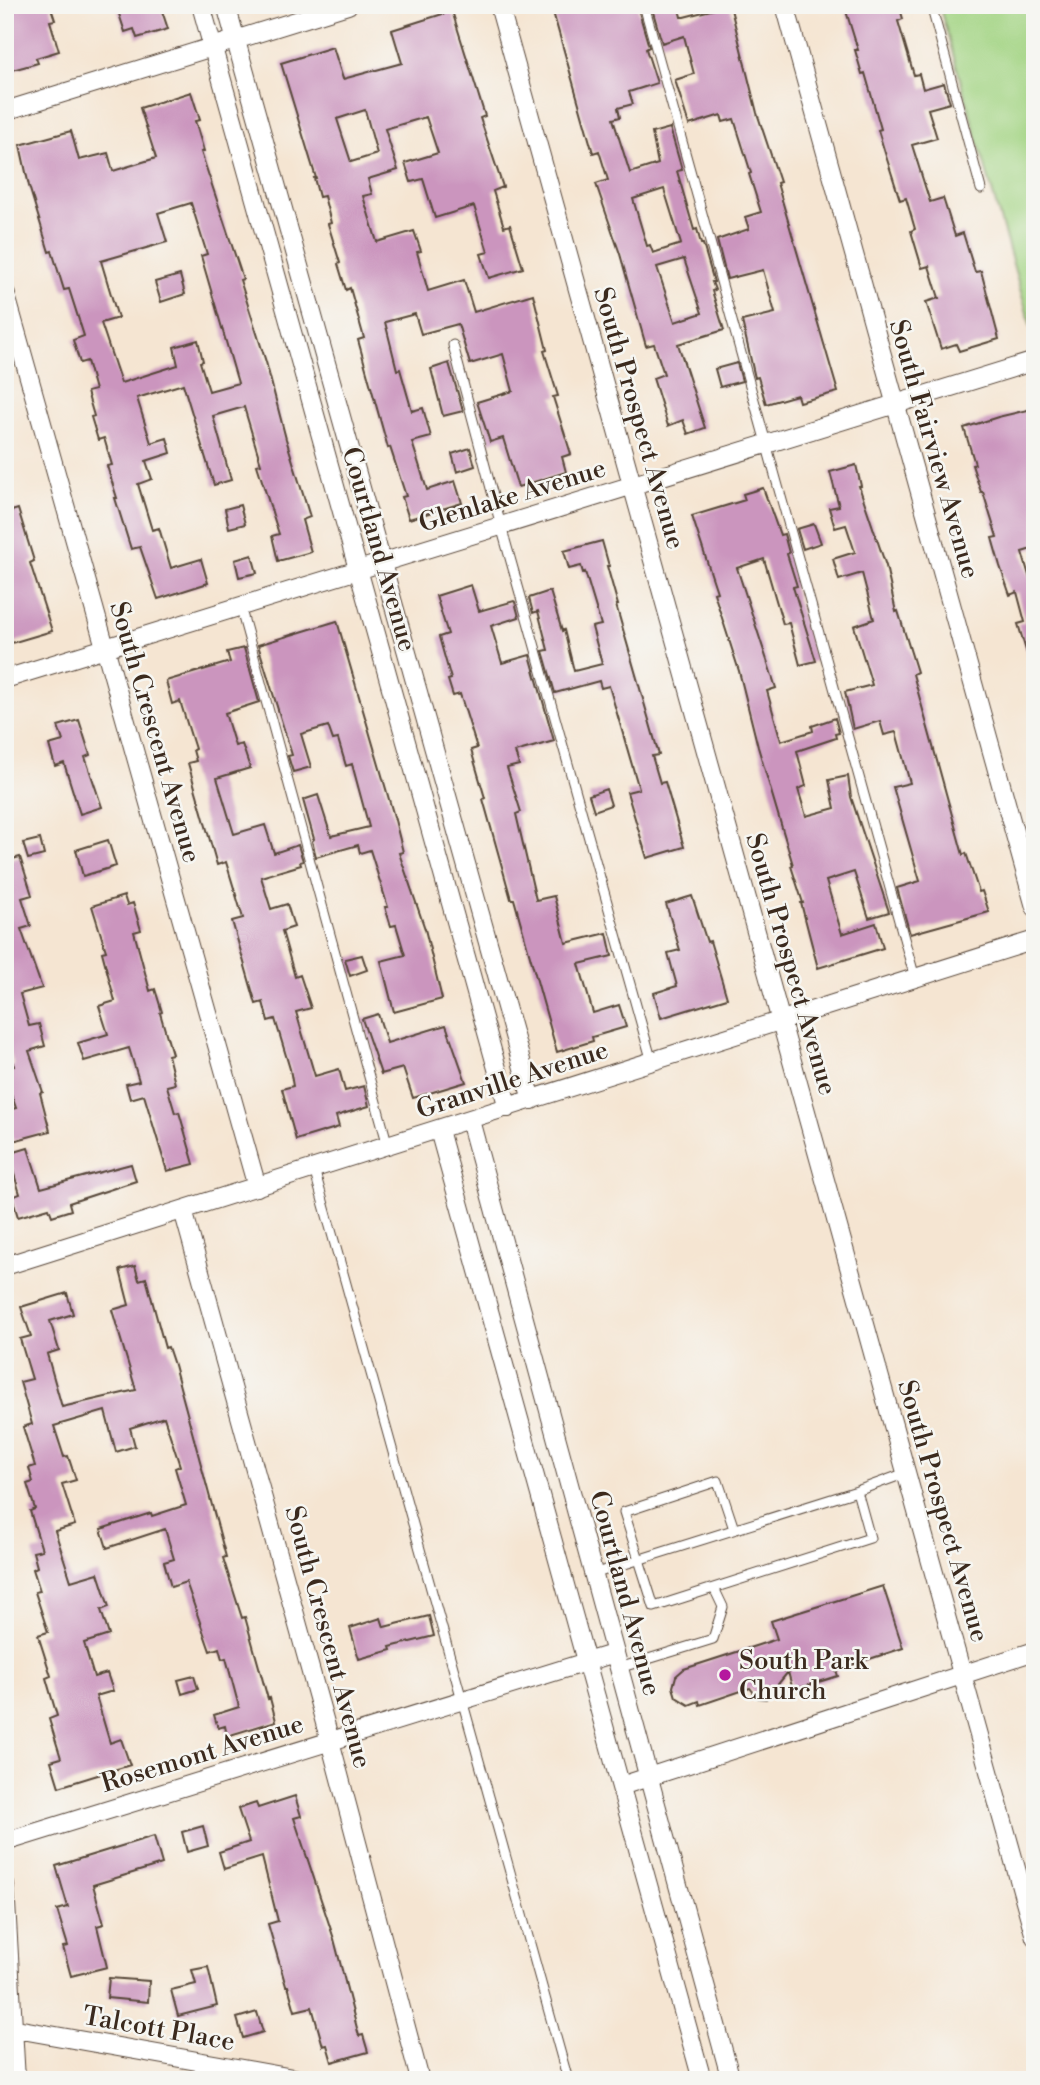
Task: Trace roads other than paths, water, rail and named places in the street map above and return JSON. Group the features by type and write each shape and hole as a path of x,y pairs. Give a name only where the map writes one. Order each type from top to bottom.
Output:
{"street":[{"name":"Courtland Avenue","path":"201,5 509,1108"},
{"name":"Courtland Avenue","path":"226,5 532,1100"},
{"path":"5,111 348,5"},
{"name":"South Prospect Avenue","path":"499,5 1035,1937"},
{"name":"South Fairview Avenue","path":"785,5 1035,907"},
{"name":"South Crescent Avenue","path":"5,292 257,1187"},
{"name":"Glenlake Avenue","path":"5,679 1035,361"},
{"name":"Granville Avenue","path":"5,1266 1035,940"},
{"name":"Courtland Avenue","path":"470,1120 731,2080"},
{"path":"439,1130 702,2080"},
{"name":"South Crescent Avenue","path":"183,1210 330,1741 420,2080"},
{"path":"621,1786 1035,1651"},
{"name":"Rosemont Avenue","path":"5,1842 586,1662 617,1660"},
{"path":"5,1885 9,2028 16,2080"},
{"name":"Talcott Place","path":"9,2028 304,2080"}],"lane":[{"path":"644,5 915,978"},
{"path":"931,5 981,190"},
{"path":"453,345 501,526 652,1062"},
{"path":"240,606 388,1146"},
{"path":"314,1169 464,1699 568,2080"},
{"path":"593,1574 906,1473"},
{"path":"734,1529 718,1481 624,1512 654,1607 870,1538 857,1491"},
{"path":"617,1660 713,1639 723,1607 714,1588"}],"place":[{"name":"South Park Church","path":"725,1675"}]}
